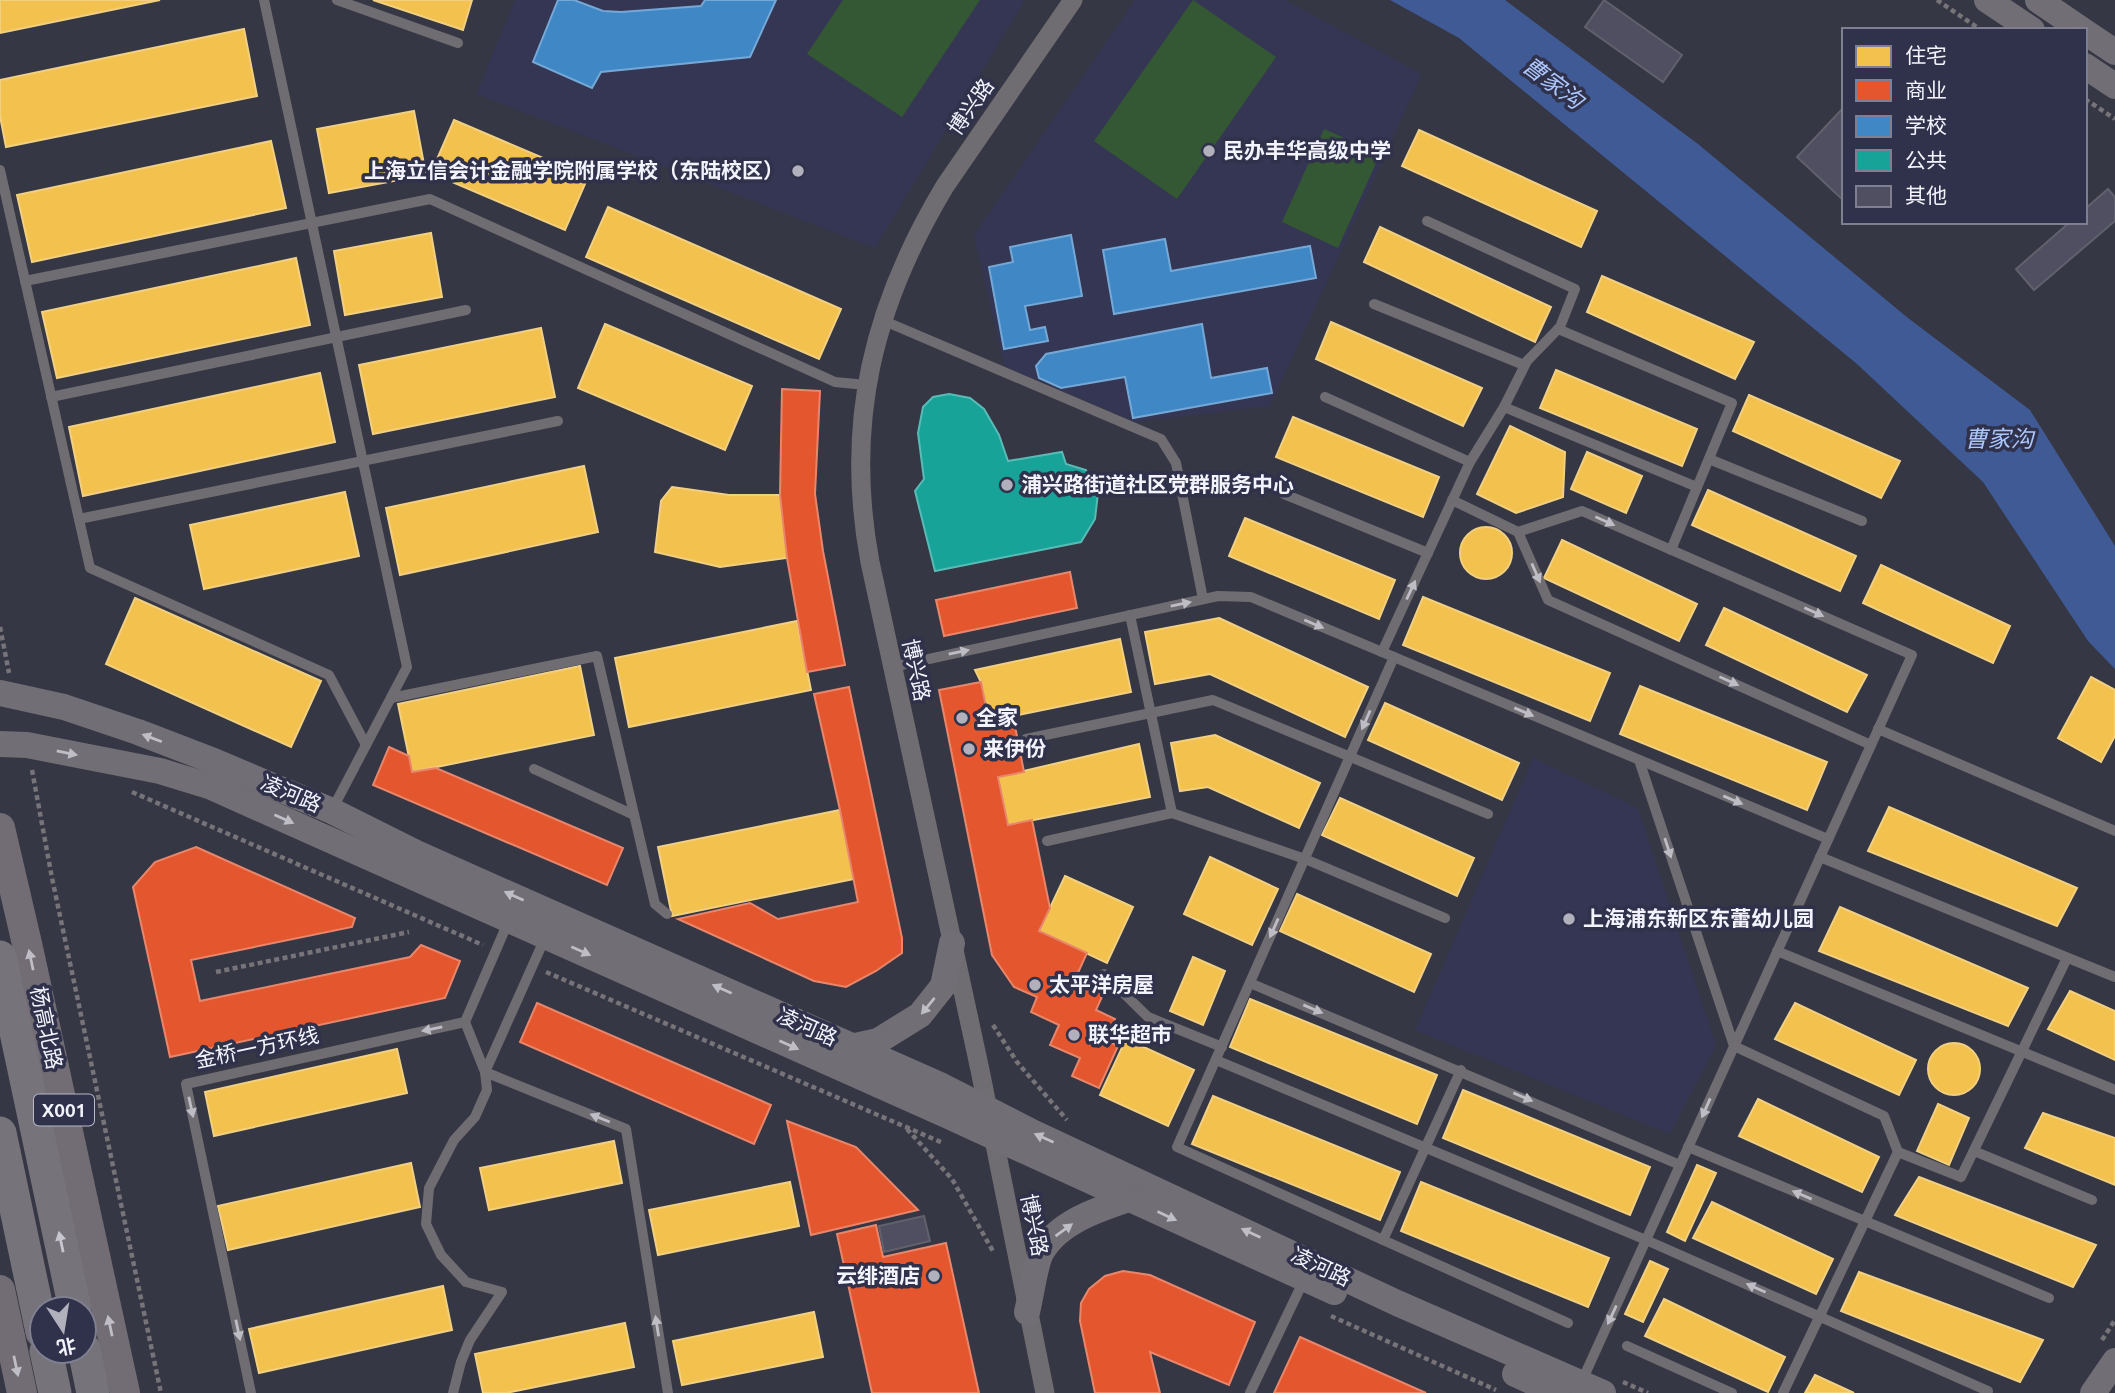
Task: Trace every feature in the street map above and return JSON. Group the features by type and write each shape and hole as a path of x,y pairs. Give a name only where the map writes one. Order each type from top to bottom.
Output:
{"highway":[{"name":"杨高北路","path":"0,957 72,1295"},
{"path":"0,1133 34,1295"},
{"path":"49,1365 55,1393"},
{"path":"87,1365 93,1393"}],"main road":[{"name":"杨高北路","path":"0,828 125,1393"},
{"path":"0,1290 22,1393"}],"street":[{"name":"博兴路","path":"1045,1393 994,1137 870,562 862,511 860,452 866,385 882,320 902,268 945,186 1073,0"},
{"path":"1987,0 2029,28"},
{"path":"2038,0 2080,28"},
{"path":"2087,33 2115,52"},
{"path":"2087,67 2115,86"},
{"name":"凌河路","path":"7,694 64,707 138,732 332,811 416,853 942,1086 1034,1133 1580,1390"},
{"name":"凌河路","path":"0,744 27,745 160,771 209,786 994,1137 1304,1279 1580,1390"},
{"path":"851,1047 878,1041 920,1016 943,986 952,943"},
{"path":"1027,1312 1041,1253 1058,1232 1095,1210 1129,1199"},
{"path":"2093,1393 2115,1361"}],"lane":[{"path":"264,0 407,667 332,811"},
{"path":"337,0 458,43"},
{"path":"0,170 90,568 329,675 366,745"},
{"path":"25,281 430,199 835,382 866,385"},
{"path":"1382,652 1470,462 1504,407 1524,365 1558,329 1575,289 1427,221"},
{"path":"1374,304 1524,365"},
{"path":"51,397 466,310"},
{"path":"882,320 1161,439 1176,463 1203,599"},
{"path":"1558,329 1732,403 1671,550"},
{"path":"1325,397 1470,462"},
{"path":"1504,407 1697,487"},
{"path":"79,519 558,421"},
{"path":"1709,459 1862,521"},
{"path":"1284,494 1428,553"},
{"path":"1452,500 1518,532 1548,600 1871,744"},
{"path":"1518,532 1582,511 1912,655 1580,1390"},
{"path":"892,667 1218,596 1251,597 1828,839"},
{"path":"1130,615 1172,813"},
{"path":"391,698 597,656 654,904 667,914"},
{"path":"1394,657 1177,1147 1568,1323"},
{"path":"1026,739 1213,700 1488,814"},
{"path":"1878,729 2115,831"},
{"path":"1639,760 1734,1046 1884,1116 1898,1152 1961,1177 2067,958"},
{"path":"534,769 634,815"},
{"path":"1047,841 1172,813 1304,859 1445,918"},
{"path":"1820,857 2115,977"},
{"path":"453,1393 470,1340 502,1292 466,1282 441,1255 426,1224 429,1188 454,1140 475,1117 486,1090 485,1072 465,1022 509,919"},
{"path":"485,1072 546,936"},
{"path":"1777,951 2115,1090"},
{"path":"1104,974 1148,1017 1222,1046"},
{"path":"1250,983 1461,1070 1680,1165"},
{"name":"金桥一方环线","path":"251,1393 186,1084 465,1022"},
{"path":"1216,1059 1646,1240 1988,1391"},
{"path":"1383,1240 1461,1070"},
{"path":"485,1072 626,1129 668,1393"},
{"path":"1688,1147 2049,1298"},
{"path":"1974,1151 2092,1200"},
{"path":"1783,1393 1898,1152"},
{"path":"1250,1393 1304,1279"},
{"path":"1627,1346 1732,1393"}],"path":[{"path":"1937,0 1978,28"},
{"path":"2087,100 2115,119"},
{"path":"0,627 7,694"},
{"path":"27,745 55,891 161,1393"},
{"path":"216,972 409,932"},
{"path":"993,1024 1017,1062 1075,1128"},
{"path":"906,1128 952,1179 1000,1264"}],"shaded area":[{"name":"上海立信会计金融学院附属学校（东陆校区）","path":"515,0 1025,0 875,248 476,94"},
{"name":"民办丰华高级中学","path":"1135,0 1285,0 1422,74 1270,406 1135,422 1004,366 974,235"},
{"name":"上海浦东新区东蕾幼儿园","path":"1533,758 1638,808 1716,1045 1670,1134 1415,1030"}],"green space":[{"path":"843,0 980,0 902,117 807,54"},
{"path":"1193,0 1276,57 1177,199 1094,141"},
{"path":"1324,129 1380,154 1338,248 1282,222"}],"water":[{"name":"曹家沟","path":"1390,0 1505,0 1698,144 1908,318 2030,410 2115,546 2115,669 2088,641 1983,482 1857,364 1459,38"}],"building: 住宅":[{"path":"0,0 160,0 0,33"},
{"path":"373,0 472,0 463,30"},
{"path":"244,29 257,96 6,147 0,116 0,80"},
{"path":"414,111 426,175 329,193 317,129"},
{"path":"454,120 588,177 565,230 431,173"},
{"path":"1419,130 1597,211 1581,247 1402,166"},
{"path":"271,141 286,208 32,262 17,195"},
{"path":"608,207 841,309 819,359 586,257"},
{"path":"1380,227 1551,307 1535,342 1364,262"},
{"path":"431,233 442,297 345,315 334,251"},
{"path":"296,258 310,325 57,378 42,312"},
{"path":"1602,276 1754,342 1735,379 1587,312"},
{"path":"1331,322 1482,388 1463,426 1316,359"},
{"path":"605,324 752,386 725,450 578,388"},
{"path":"541,328 555,397 373,434 359,365"},
{"path":"1556,370 1697,429 1682,466 1540,408"},
{"path":"320,373 335,442 83,496 69,427"},
{"path":"1749,395 1900,461 1881,498 1733,431"},
{"path":"1293,417 1439,477 1423,517 1276,457"},
{"path":"1510,426 1565,452 1563,497 1516,513 1477,494"},
{"path":"1587,452 1642,476 1626,513 1571,489"},
{"path":"584,466 598,532 400,575 386,508"},
{"path":"672,487 729,495 780,495 787,558 720,567 655,552 661,501"},
{"path":"1708,490 1856,556 1840,591 1692,525"},
{"path":"345,492 359,556 204,589 190,525"},
{"path":"1245,518 1395,580 1379,619 1229,556"},
{"path":"1486,527 1496,529 1504,535 1510,543 1510,563 1504,571 1496,577 1486,579 1476,577 1468,571 1462,563 1460,553 1462,543 1468,535 1476,529"},
{"path":"1562,540 1697,604 1679,641 1544,578"},
{"path":"1881,565 2010,626 1993,663 1863,603"},
{"path":"1423,597 1610,673 1590,721 1403,645"},
{"path":"135,598 321,681 291,747 106,664"},
{"path":"1724,608 1867,675 1847,712 1706,645"},
{"path":"1219,618 1368,687 1345,737 1210,674 1155,684 1145,632"},
{"path":"797,621 811,690 629,727 615,658"},
{"path":"1120,639 1131,692 989,721 981,682 975,670"},
{"path":"580,666 594,735 412,772 398,704"},
{"path":"2091,677 2115,690 2115,736 2101,762 2058,738"},
{"path":"1640,686 1827,762 1807,810 1620,734"},
{"path":"1385,703 1519,763 1502,800 1368,740"},
{"path":"1215,735 1320,783 1299,828 1208,787 1180,791 1171,743"},
{"path":"1139,744 1150,797 1008,825 998,777"},
{"path":"1340,798 1474,858 1457,896 1322,835"},
{"path":"1889,807 2077,888 2057,926 1868,851"},
{"path":"840,810 854,879 672,916 658,847"},
{"path":"1210,857 1278,889 1252,945 1184,914"},
{"path":"1065,876 1133,907 1107,963 1039,931"},
{"path":"1297,894 1431,954 1414,992 1280,931"},
{"path":"1840,907 2028,988 2008,1026 1819,951"},
{"path":"1193,957 1225,971 1203,1025 1170,1011"},
{"path":"2070,991 2115,1011 2115,1060 2048,1029"},
{"path":"1250,999 1437,1075 1417,1124 1230,1047"},
{"path":"1795,1003 1916,1060 1899,1095 1775,1039"},
{"path":"1126,1039 1194,1070 1168,1126 1100,1095"},
{"path":"1954,1043 1973,1050 1980,1069 1973,1088 1954,1095 1935,1088 1928,1069 1935,1050"},
{"path":"397,1049 407,1093 214,1136 205,1092"},
{"path":"1463,1090 1650,1167 1630,1215 1443,1138"},
{"path":"1213,1096 1400,1172 1380,1220 1192,1144"},
{"path":"1758,1099 1879,1157 1862,1192 1739,1136"},
{"path":"1938,1104 1969,1118 1949,1165 1917,1151"},
{"path":"2043,1113 2115,1138 2115,1185 2025,1148"},
{"path":"614,1141 622,1183 489,1210 480,1168"},
{"path":"411,1163 420,1207 228,1250 218,1206"},
{"path":"1697,1165 1716,1173 1685,1241 1667,1232"},
{"path":"1919,1177 2096,1245 2073,1287 1895,1215"},
{"path":"790,1182 799,1226 658,1255 649,1210"},
{"path":"1421,1182 1609,1258 1588,1307 1401,1231"},
{"path":"1712,1202 1833,1259 1816,1294 1693,1238"},
{"path":"1650,1261 1668,1269 1643,1322 1625,1314"},
{"path":"1859,1272 2043,1340 2020,1382 1841,1311"},
{"path":"443,1286 452,1330 259,1373 249,1329"},
{"path":"1664,1299 1785,1357 1768,1392 1645,1336"},
{"path":"814,1312 823,1357 682,1385 673,1341"},
{"path":"625,1323 634,1367 506,1393 483,1393 475,1354"},
{"path":"1815,1375 1854,1393 1805,1393"}],"building: 商业":[{"path":"782,389 820,391 815,494 845,665 807,672 787,558 780,495"},
{"path":"1070,572 1077,608 944,636 936,600"},
{"path":"981,682 989,721 1013,716 1024,772 998,777 1008,825 1032,820 1050,908 1039,931 1087,953 1076,977 1105,990 1096,1010 1115,1019 1106,1040 1118,1046 1099,1088 1072,1076 1080,1058 1050,1045 1059,1025 1031,1012 1037,997 1014,987 992,955 939,690"},
{"path":"849,687 902,938 902,953 846,987 814,981 678,919 750,903 778,919 858,902 814,694"},
{"path":"389,747 409,756 412,772 436,768 623,848 607,885 373,785"},
{"path":"196,847 355,918 352,927 191,960 200,1001 410,957 421,945 460,961 445,998 170,1057 133,887 155,862"},
{"path":"537,1003 771,1105 754,1144 520,1042"},
{"path":"787,1121 856,1147 918,1210 811,1235"},
{"path":"876,1225 883,1257 946,1243 979,1393 872,1393 837,1234"},
{"path":"1123,1271 1150,1275 1255,1322 1229,1385 1150,1352 1160,1393 1095,1393 1080,1321 1081,1303 1089,1289 1105,1276"},
{"path":"1300,1337 1426,1393 1274,1393"}],"building: 学校":[{"path":"558,0 574,0 603,11 621,12 701,6 705,0 776,0 750,57 601,72 592,88 533,62"},
{"path":"1071,235 1082,296 1025,306 1030,330 1045,327 1048,341 1004,349 989,267 1013,262 1010,247"},
{"path":"1165,239 1171,271 1310,246 1316,278 1114,314 1103,250"},
{"path":"1202,324 1211,378 1267,368 1272,393 1133,418 1125,377 1061,388 1039,378 1036,366 1046,354"}],"building: 公共":[{"name":"浦兴路街道社区党群服务中心","path":"949,394 970,398 984,409 999,435 1008,461 1062,452 1066,464 1086,470 1098,493 1095,519 1081,542 935,571 915,491 924,479 918,433 923,407 933,397"}],"building: 其他":[{"path":"1604,0 1682,55 1663,82 1585,27"},
{"path":"1842,109 1842,199 1797,157"},
{"path":"2108,189 2115,197 2115,221 2034,290 2016,269 2068,224 2087,224 2087,207"},
{"path":"924,1216 930,1241 884,1252 879,1226"}],"place":[{"name":"民办丰华高级中学","path":"1209,151"},
{"name":"上海立信会计金融学院附属学校（东陆校区）","path":"798,171"},
{"name":"浦兴路街道社区党群服务中心","path":"1007,485"},
{"name":"全家","path":"962,718"},
{"name":"来伊份","path":"969,749"},
{"name":"上海浦东新区东蕾幼儿园","path":"1569,919"},
{"name":"太平洋房屋","path":"1035,985"},
{"name":"联华超市","path":"1074,1035"},
{"name":"云绯酒店","path":"934,1276"}]}
